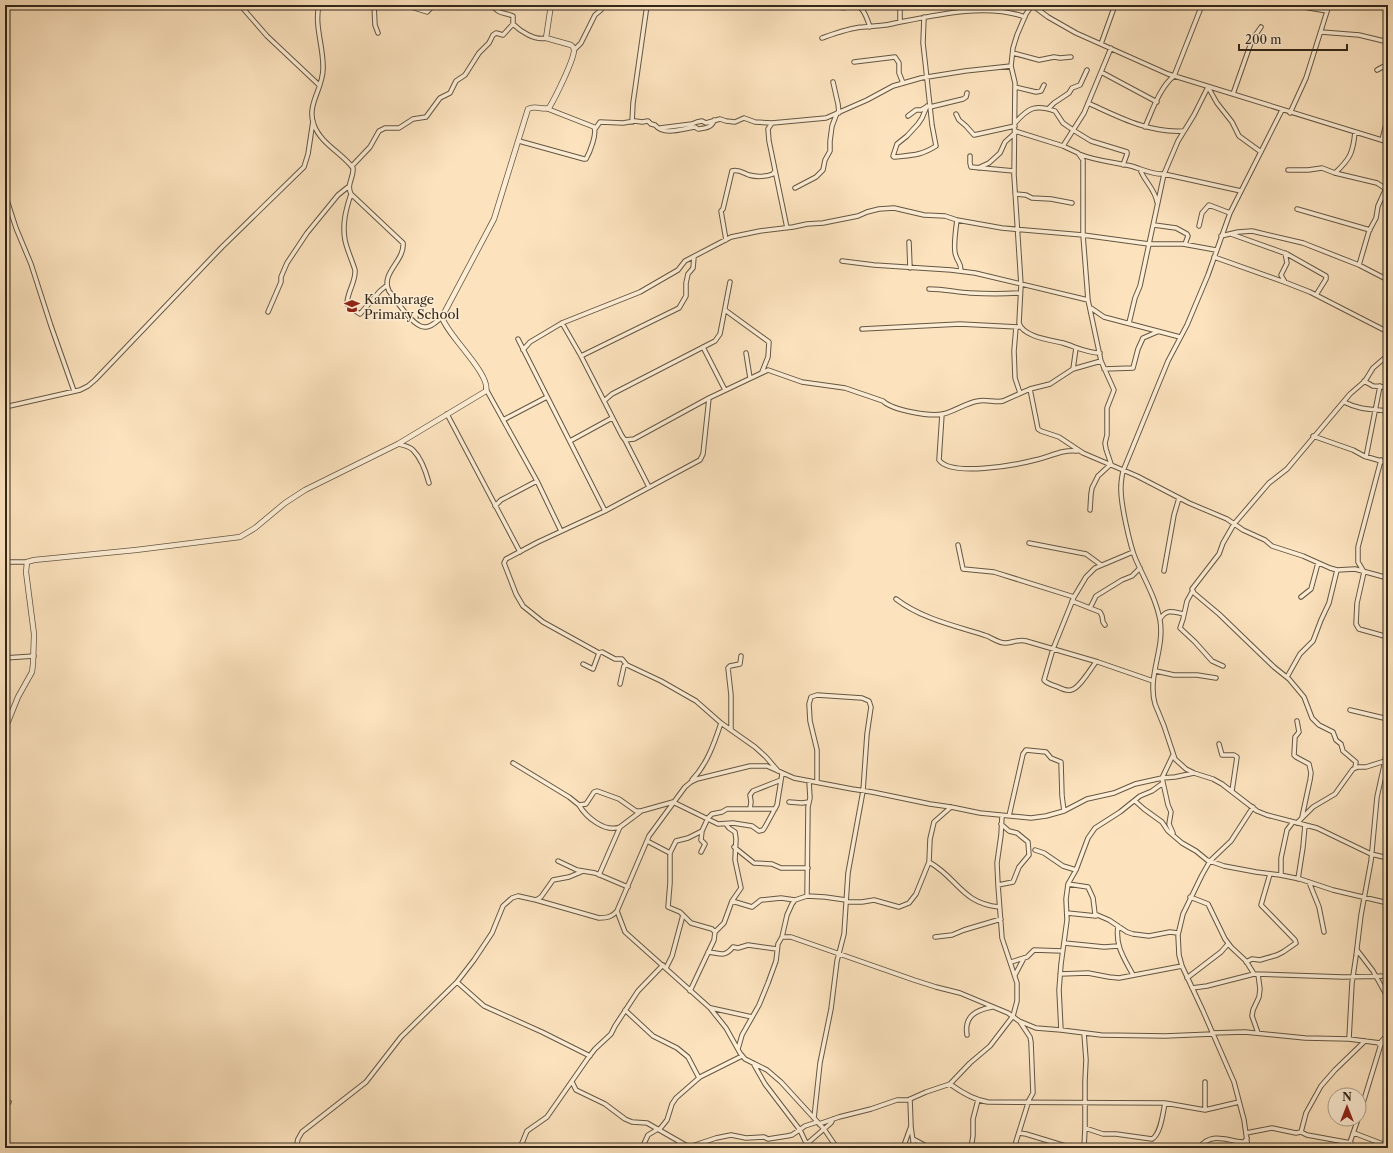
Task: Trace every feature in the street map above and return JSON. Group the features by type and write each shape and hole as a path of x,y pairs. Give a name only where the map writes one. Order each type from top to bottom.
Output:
{"street":[{"path":"240,5 267,36 319,85"},
{"path":"5,407 74,391 88,386 222,247 304,167 310,145 313,122 312,109 324,70 318,25 319,5"},
{"path":"374,5 375,25 378,33"},
{"path":"405,5 427,12 434,5"},
{"path":"352,166 370,148 379,131 385,128 399,128 413,119 426,117 440,98 450,93 456,81 465,75 479,53 489,43 493,36 496,34 503,35 513,24 513,16 501,14 492,5"},
{"path":"546,38 551,5"},
{"path":"548,109 560,87 574,50 581,43 595,15 601,10 603,5"},
{"path":"632,122 633,103 647,5"},
{"path":"836,5 843,8 855,6 860,7 867,17 870,27"},
{"path":"900,5 900,22"},
{"path":"1101,44 1115,5"},
{"path":"1145,128 1168,82 1174,76 1202,5"},
{"path":"1292,5 1327,11"},
{"path":"1290,113 1306,78 1329,5"},
{"path":"1020,393 1015,380 1014,351 1018,327 1021,285 1014,172 1014,87 1011,66 1012,54 1017,34 1030,6 1064,26 1101,44 1174,76 1388,142"},
{"path":"822,38 847,30 942,14 982,11 1012,12 1025,17"},
{"path":"924,17 923,43 929,106 936,146 916,155 894,157 896,144 907,136 918,124 929,106"},
{"path":"513,24 530,35 540,39 546,38 571,45 574,50"},
{"path":"1233,94 1252,40 1261,27"},
{"path":"1321,32 1350,34 1388,42"},
{"path":"1063,146 1082,118 1111,48"},
{"path":"1012,54 1039,60 1054,57 1071,57"},
{"path":"854,62 895,57 899,63 899,73 903,83"},
{"path":"1377,70 1388,64"},
{"path":"659,129 703,121 706,123 714,120 734,122 744,118 754,122 772,123 826,118 903,83 927,77 965,71 1011,66"},
{"path":"1048,108 1069,93 1072,88 1080,85 1087,70"},
{"path":"1100,72 1157,102"},
{"path":"795,188 817,176 823,170 825,160 830,151 832,126 838,113 837,97 833,82"},
{"path":"1014,87 1039,92 1044,85"},
{"path":"1129,323 1135,298 1140,286 1164,174 1183,131 1194,115 1208,87"},
{"path":"1208,87 1217,103 1232,122 1239,137 1261,152"},
{"path":"908,116 916,110 963,99 966,97 967,93"},
{"path":"1088,103 1145,128 1183,131"},
{"path":"386,286 416,325 426,327 431,326 442,317 494,219 528,109 532,107 548,109 593,126 595,129"},
{"path":"956,114 959,120 974,135 1015,125 1024,112 1031,108 1040,107 1055,110 1062,123 1091,141 1127,152 1123,165"},
{"path":"1282,110 1230,213 1187,325 1168,361 1124,471 1121,487 1122,499 1133,552 1154,600 1160,619 1161,644 1152,692 1173,755 1179,764 1194,773 1213,779 1267,815 1326,832 1371,854 1388,858"},
{"path":"1382,140 1388,116"},
{"path":"519,141 584,159 588,155 594,138 595,129 600,122 623,123 649,121 650,124 655,125 659,129 665,131 695,127 698,129 713,125 714,120"},
{"path":"268,312 281,282 281,277 287,262 307,233 338,194 348,187 353,174 352,166 326,142 315,128 313,122"},
{"path":"772,123 768,132 787,228"},
{"path":"1015,132 1063,146 1079,154 1097,160 1140,169 1155,174 1164,174 1241,191"},
{"path":"977,168 989,163 1000,153 1005,142 1015,132"},
{"path":"1335,173 1349,158 1353,147 1355,132"},
{"path":"1079,154 1083,160 1084,168 1084,235 1088,300 1101,361 1113,388 1113,394 1107,408 1106,443 1106,449 1111,464"},
{"path":"970,156 970,166 1014,172"},
{"path":"1288,170 1308,170 1321,167 1335,173 1377,183 1386,189"},
{"path":"1140,169 1144,179 1155,194 1158,205"},
{"path":"726,240 721,211 723,209 732,171 737,170 752,176 764,176 775,172"},
{"path":"1359,265 1370,230 1376,218 1378,206 1388,184"},
{"path":"348,187 351,194 403,244 404,247 388,276 386,286 360,314 347,304 355,279 355,270 344,236 344,216 351,194"},
{"path":"5,194 16,228 31,264 74,391"},
{"path":"1015,194 1032,198 1051,199 1072,203"},
{"path":"1199,226 1202,213 1208,205 1211,204 1230,213"},
{"path":"523,350 530,342 562,323 636,294 678,270 683,263 726,240 756,231 787,228 807,224 821,224 859,216 877,209 892,208 924,216 945,216 958,220 1002,228 1018,228 1084,235 1149,244 1185,244 1216,250"},
{"path":"1297,209 1370,230"},
{"path":"958,220 956,230 956,256 960,263 961,271"},
{"path":"1154,225 1176,228 1187,234 1185,244"},
{"path":"1221,236 1252,231 1303,243 1359,265 1388,280"},
{"path":"1230,234 1285,253 1326,276 1326,279 1316,296"},
{"path":"909,242 910,268"},
{"path":"1284,282 1281,275 1287,263 1285,253"},
{"path":"581,356 679,308 686,296 686,283 688,274 693,268 694,257"},
{"path":"1214,257 1284,282 1316,296 1388,332"},
{"path":"842,261 874,265 961,271 1009,280 1021,285 1040,288 1088,300"},
{"path":"604,401 612,394 715,341 720,334 730,282"},
{"path":"929,289 944,289 988,294 1020,293"},
{"path":"1090,307 1102,316 1180,337"},
{"path":"725,310 769,342 768,357 761,373"},
{"path":"442,317 445,326 479,370 486,389 537,481 561,531"},
{"path":"562,323 581,356 649,487"},
{"path":"862,329 960,324 1018,327 1036,336 1089,352 1100,353"},
{"path":"1104,369 1133,368 1138,349 1143,338 1158,332"},
{"path":"518,339 604,511"},
{"path":"703,347 726,390"},
{"path":"1073,369 1076,348"},
{"path":"746,353 747,367 750,378"},
{"path":"1223,666 1212,661 1180,628 1187,601 1192,592 1193,586 1218,554 1234,524 1270,484 1287,469 1313,436 1350,394 1388,355"},
{"path":"625,440 634,439 709,398 761,373 770,371 802,382 845,388 883,401 886,404 898,408 925,414 942,414 977,401 1000,402 1020,393 1050,384 1073,369 1101,361"},
{"path":"1364,381 1373,386 1388,387"},
{"path":"1366,457 1380,386"},
{"path":"5,562 27,562 240,537 255,528 285,503 305,490 398,444 485,392 486,389"},
{"path":"1030,390 1038,429 1059,437 1078,451 1147,480 1179,498 1227,519 1272,546 1303,556 1337,570 1355,570 1388,578"},
{"path":"504,420 547,397"},
{"path":"599,875 622,824 641,811 673,802 718,824 733,823 752,826 757,830 761,830 765,827 779,798 781,780 780,773 760,751 721,723 696,701 661,681 627,665 622,659 615,658 603,652 600,653 543,622 524,606 514,588 504,564 506,560 520,552 604,511 702,459 709,398"},
{"path":"1344,402 1358,408 1388,411"},
{"path":"447,414 520,552"},
{"path":"942,414 939,460 942,464 950,467 978,469 1007,466 1037,460 1068,450 1078,451"},
{"path":"570,441 612,418"},
{"path":"1313,436 1347,448 1366,457 1388,463"},
{"path":"398,444 409,447 413,450 426,472 429,483"},
{"path":"1381,460 1358,547 1358,562 1364,572 1357,603 1356,626 1371,633 1388,637"},
{"path":"1090,510 1090,494 1092,488 1098,476 1111,464"},
{"path":"495,506 501,500 537,481"},
{"path":"1164,571 1174,515 1179,498"},
{"path":"1029,543 1086,554 1101,565"},
{"path":"958,545 963,569 994,572 1074,597"},
{"path":"1096,662 1074,690 1060,688 1044,680 1053,649 1072,601 1086,577 1095,568 1133,552"},
{"path":"5,729 18,697 32,672 34,634 26,572 27,562"},
{"path":"1301,597 1311,589 1318,563"},
{"path":"1090,608 1096,596 1122,580 1132,576 1140,568"},
{"path":"1287,677 1300,654 1313,641 1329,603 1337,570"},
{"path":"1192,592 1220,614 1274,667 1287,677 1304,697 1312,718 1319,725 1333,732 1336,739 1341,744 1343,751 1356,762 1355,768 1335,794 1315,805 1287,830 1281,858 1281,875"},
{"path":"896,599 918,613 956,627 990,637 1002,643 1022,640 1153,681"},
{"path":"1072,601 1101,612 1105,625"},
{"path":"1160,619 1163,613 1167,611 1184,614"},
{"path":"583,664 593,669 600,653"},
{"path":"5,658 34,656"},
{"path":"731,729 731,696 728,668 730,666 740,664 741,656"},
{"path":"620,684 624,666 627,665"},
{"path":"1156,671 1174,675 1197,675 1216,678"},
{"path":"816,1121 820,1063 831,1008 839,953 844,934 848,868 863,791 867,734 871,706 868,700 862,698 817,695 811,697 809,704 810,721 817,750 817,782"},
{"path":"1350,710 1388,719"},
{"path":"1297,721 1299,732 1295,737 1294,755 1309,764 1311,773 1302,818"},
{"path":"296,1148 298,1139 302,1132 366,1082 401,1037 457,982 492,933 504,906 509,900 515,896 518,896 599,918 610,917 617,910 647,841 673,802 699,773 708,758 721,723"},
{"path":"1349,1039 1353,976 1371,854 1376,797 1385,761 1388,739"},
{"path":"1219,744 1223,755 1234,755 1237,758 1232,791"},
{"path":"1010,816 1023,754 1026,750 1046,752 1051,758 1061,762 1064,811"},
{"path":"1173,755 1162,778 1168,805 1172,813 1169,824 1174,836"},
{"path":"1355,768 1366,767 1385,761"},
{"path":"513,763 569,797 579,805 587,816 612,829 620,827"},
{"path":"691,782 759,765 767,766 780,773 809,781 930,804 1002,816 1040,817 1064,811 1094,797 1114,793 1135,784 1194,773"},
{"path":"1383,768 1388,769"},
{"path":"750,809 750,795 753,791 781,780"},
{"path":"807,896 808,802 810,798 809,781"},
{"path":"1061,1030 1059,990 1062,951 1067,924 1068,884 1076,870 1088,838 1095,828 1120,812 1140,796 1152,791 1163,783"},
{"path":"579,805 586,804 597,791 619,799 634,810 641,811"},
{"path":"1135,801 1162,822 1174,836 1185,845 1210,861 1224,866 1298,879 1333,890 1388,903"},
{"path":"789,802 802,804 808,802"},
{"path":"732,901 752,907 761,900 781,898 795,900 807,896 862,902 874,900 899,907 909,903 916,894 929,862 930,839 934,822 951,807"},
{"path":"1248,1148 1234,1082 1182,966 1179,955 1178,933 1190,896 1210,861 1232,841 1253,807"},
{"path":"701,852 705,844 701,840 702,830 708,818 712,814 722,812 727,809 775,809"},
{"path":"572,1082 576,1090 606,1104 625,1119 632,1122 644,1122 686,1146 692,1147 726,1136 734,1135 746,1138 764,1137 770,1139 792,1135 816,1121 833,1119 871,1109 897,1100 910,1098 950,1084 970,1063 990,1046 1013,1016 1018,996 1015,975 1002,938 997,863 1002,816"},
{"path":"690,991 714,940 716,932 724,923 732,901 742,888 735,860 735,832 728,828 726,824"},
{"path":"998,885 1014,882 1020,867 1029,855 1028,842 1017,833 1009,831 1001,824"},
{"path":"1298,879 1305,825"},
{"path":"702,830 688,838 676,841 670,853 668,906 669,908 678,910 691,923 712,929 716,932"},
{"path":"647,841 670,853"},
{"path":"734,848 754,863 772,864 781,868 808,868"},
{"path":"1035,850 1044,853 1063,866 1076,870"},
{"path":"558,861 581,872"},
{"path":"929,862 942,871 957,886 976,901 985,905 1000,907"},
{"path":"536,900 541,897 553,880 569,877 581,872 589,872 599,875 628,887"},
{"path":"1246,962 1273,956 1283,952 1296,943 1295,940 1261,905 1270,874"},
{"path":"1309,882 1318,907 1324,932"},
{"path":"1068,884 1089,888 1093,898 1096,916"},
{"path":"1190,896 1208,904 1228,944 1256,974 1260,989 1259,998 1253,1010 1252,1016 1258,1033"},
{"path":"738,1048 742,1035 752,1017 772,972 776,960 778,944 782,937 787,915 795,900"},
{"path":"617,910 625,932 710,1008 726,1028 742,1056 774,1075 824,1129 837,1148"},
{"path":"1067,913 1096,916 1109,920 1130,933 1143,936 1170,932 1178,933"},
{"path":"666,968 672,956 683,915"},
{"path":"935,938 952,935 1001,919"},
{"path":"1118,926 1118,946 1133,975"},
{"path":"782,937 791,937 914,980 960,993 1013,1016 1019,1021 1030,1037 1032,1049 1033,1092 1028,1103 1014,1148"},
{"path":"1064,943 1104,947 1118,946"},
{"path":"1187,978 1221,952 1228,944"},
{"path":"708,952 722,955 729,952 733,947 738,948 748,945 777,949"},
{"path":"1011,962 1024,958 1034,950 1062,951"},
{"path":"1357,950 1376,976 1388,998"},
{"path":"1015,975 1024,958"},
{"path":"520,1148 527,1131 547,1117 595,1049 611,1034 614,1026 638,991 663,965"},
{"path":"1060,974 1088,973 1119,978 1182,966"},
{"path":"1192,988 1207,986 1256,974 1334,977 1388,976"},
{"path":"457,982 484,1006 542,1032 590,1056"},
{"path":"967,1035 967,1026 972,1015 977,1011 993,1007"},
{"path":"710,1008 752,1017"},
{"path":"625,1010 653,1036 668,1043 688,1057 699,1078"},
{"path":"1019,1021 1036,1028 1101,1035 1165,1036 1258,1033 1305,1038 1349,1039 1388,1044"},
{"path":"1084,1033 1086,1060 1084,1148"},
{"path":"1367,1090 1380,1044 1388,1034"},
{"path":"1301,1132 1306,1113 1321,1086 1335,1070 1365,1042"},
{"path":"642,1148 648,1134 658,1129 667,1120 674,1099 699,1078 742,1056"},
{"path":"753,1063 765,1084 800,1130 806,1147"},
{"path":"1205,1082 1205,1110"},
{"path":"950,1084 978,1100 988,1102 1165,1103 1205,1110 1239,1102"},
{"path":"910,1098 911,1126 914,1148"},
{"path":"971,1148 973,1142 973,1119 978,1100"},
{"path":"5,1108 9,1102"},
{"path":"1085,1128 1103,1134 1116,1134 1152,1139 1156,1135 1162,1122 1165,1103"},
{"path":"806,1147 815,1136 831,1123 833,1119"},
{"path":"902,1148 911,1126"},
{"path":"1348,1148 1356,1127"},
{"path":"1246,1133 1272,1128 1296,1133 1301,1132 1307,1135 1351,1143"},
{"path":"1019,1133 1072,1148"},
{"path":"1354,1133 1388,1146"},
{"path":"1199,1148 1204,1142 1211,1138 1244,1142 1247,1138"},
{"path":"913,1139 930,1148"},
{"path":"676,1148 680,1142"}],"place":[{"name":"Kambarage Primary School","path":"352,306"}]}
